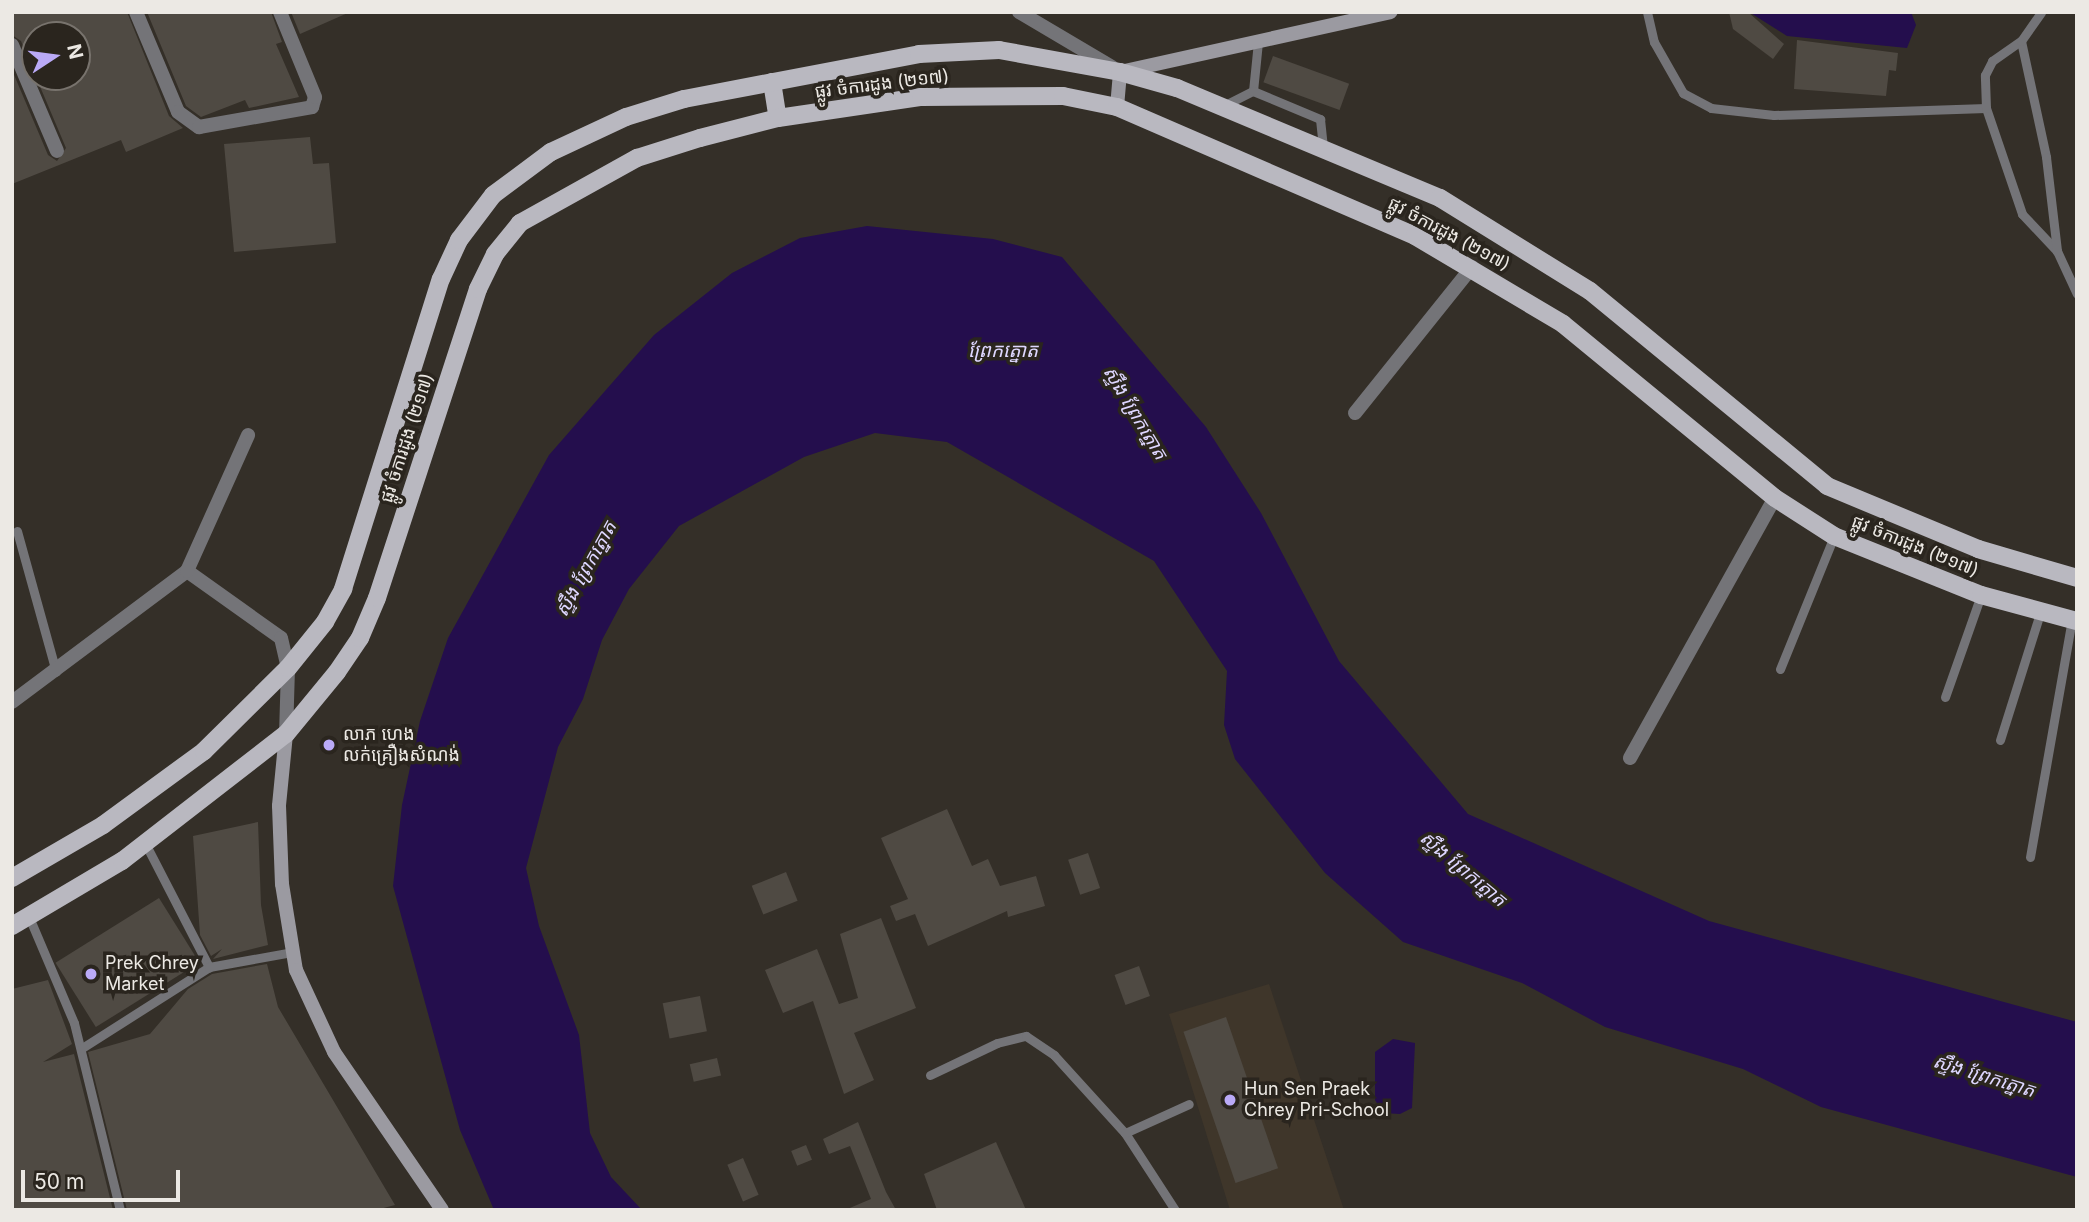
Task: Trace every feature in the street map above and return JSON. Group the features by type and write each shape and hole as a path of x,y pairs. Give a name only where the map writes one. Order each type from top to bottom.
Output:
{"main road":[{"name":"ផ្លូវ ចំការដូង (២១៧)","path":"12,878 103,825 204,751 288,668 325,622 343,589 441,279 459,240 493,195 551,152 626,117 772,82 919,54 999,50 1120,72 1221,107 1440,198 1514,240 1590,291 1827,486 1978,549 2076,574"},
{"path":"772,82 778,118"},
{"name":"ផ្លូវ ចំការដូង (២១៧)","path":"12,926 145,843 286,734 360,638 478,289 495,254 520,223 637,158 778,118 921,97 997,94 1063,96 1117,107 1415,236 1472,267 1563,324 1775,498 1834,536 1981,595 2074,620"}],"street":[{"path":"136,12 178,112 199,127 312,107 315,97 280,12"},
{"path":"1019,12 1120,72 1258,42 1348,17 1390,12"},
{"path":"12,45 57,151"},
{"path":"1117,107 1120,72"},
{"path":"1355,414 1472,267"},
{"path":"12,702 187,571 248,435"},
{"path":"1630,758 1775,498"},
{"path":"187,571 281,638 288,668 286,734 279,806 292,951 310,1006 334,1052 442,1210"}],"lane":[{"path":"1647,12 1654,42 1684,93 1711,108 1774,115 1986,108"},
{"path":"2042,12 2021,41 1992,61 1985,75 1986,108 2022,214 2057,251"},
{"path":"2021,41 2046,157 2057,251 2077,294"},
{"path":"1254,91 1258,42"},
{"path":"1221,107 1254,91 1320,119 1323,149"},
{"path":"17,531 56,671"},
{"path":"1780,668 1834,536"},
{"path":"1945,697 1981,595"},
{"path":"2000,740 2041,610"},
{"path":"2029,857 2074,620"},
{"path":"145,843 209,967"},
{"path":"29,917 82,1048 121,1210"},
{"path":"82,1048 209,967 292,951"},
{"path":"930,1075 997,1043 1026,1036 1054,1055 1125,1133 1175,1210"},
{"path":"1125,1133 1189,1104"}],"shaded area":[{"path":"1269,984 1344,1210 1230,1210 1169,1014"}],"water":[{"path":"1749,12 1911,12 1916,25 1907,48 1787,36"},
{"name":"ព្រែកត្នោត","path":"867,226 993,239 1062,257 1206,427 1261,513 1339,661 1468,814 1709,921 2077,1022 2077,1177 1821,1107 1743,1069 1605,1027 1522,983 1403,942 1325,873 1235,759 1224,725 1227,671 1154,561 947,442 875,433 804,457 679,526 629,589 602,640 583,699 558,747 526,868 539,926 579,1035 590,1133 611,1177 642,1210 494,1210 460,1130 393,886 402,805 420,721 448,638 549,455 654,335 732,273 800,238"},
{"path":"1393,1039 1415,1043 1412,1108 1400,1114 1383,1113 1375,1100 1375,1052"}],"building":[{"path":"12,12 127,12 169,116 183,128 126,152 121,140 12,184 12,70 48,155 57,161 66,148 42,91 91,91 91,21 21,21 21,41 12,35"},
{"path":"147,12 271,12 282,42 276,44 299,97 249,108 245,100 201,117 186,106"},
{"path":"291,12 350,12 300,34"},
{"path":"1729,12 1748,12 1784,44 1773,59 1733,29"},
{"path":"1797,40 1898,53 1896,71 1889,70 1886,96 1794,89"},
{"path":"1273,56 1349,84 1340,110 1263,82"},
{"path":"310,137 313,164 329,163 336,243 234,252 224,144"},
{"path":"947,809 972,866 988,859 1000,886 1036,876 1045,906 1008,917 1007,911 928,946 915,914 896,921 890,906 908,899 881,838"},
{"path":"258,822 261,905 268,945 213,959 222,949 211,956 200,935 193,836"},
{"path":"1088,853 1100,888 1080,895 1068,860"},
{"path":"786,872 798,901 763,915 752,886"},
{"path":"159,898 199,962 96,1027 56,963"},
{"path":"881,918 916,1008 854,1033 874,1080 844,1094 813,1001 783,1013 765,970 817,949 839,1004 858,998 840,934"},
{"path":"267,964 278,1007 395,1205 376,1210 127,1210 88,1052 150,1034 188,989 212,974"},
{"path":"1139,966 1150,996 1126,1005 1115,975"},
{"path":"48,980 72,1044 43,1062 74,1054 113,1210 12,1210 12,989"},
{"path":"700,996 707,1031 670,1039 663,1003"},
{"name":"Hun Sen Praek Chrey Pri-School","path":"1226,1017 1278,1168 1236,1183 1183,1032"},
{"path":"717,1058 721,1076 694,1082 690,1064"},
{"path":"858,1122 896,1210 845,1210 871,1199 850,1146 829,1154 823,1139"},
{"path":"996,1142 1026,1210 937,1210 924,1174"},
{"path":"806,1145 812,1160 797,1166 791,1151"},
{"path":"743,1158 759,1195 743,1201 727,1165"}],"place":[{"name":"លាភ ហេង លក់គ្រឿងសំណង់","path":"329,745"},
{"name":"Prek Chrey Market","path":"91,974"},
{"name":"Hun Sen Praek Chrey Pri-School","path":"1230,1100"}],"water label":[{"name":"ស្ទឹង ព្រែកត្នោត","path":"1135,413"},
{"name":"ស្ទឹង ព្រែកត្នោត","path":"586,569"},
{"name":"ស្ទឹង ព្រែកត្នោត","path":"1463,869"},
{"name":"ស្ទឹង ព្រែកត្នោត","path":"1984,1076"}]}
